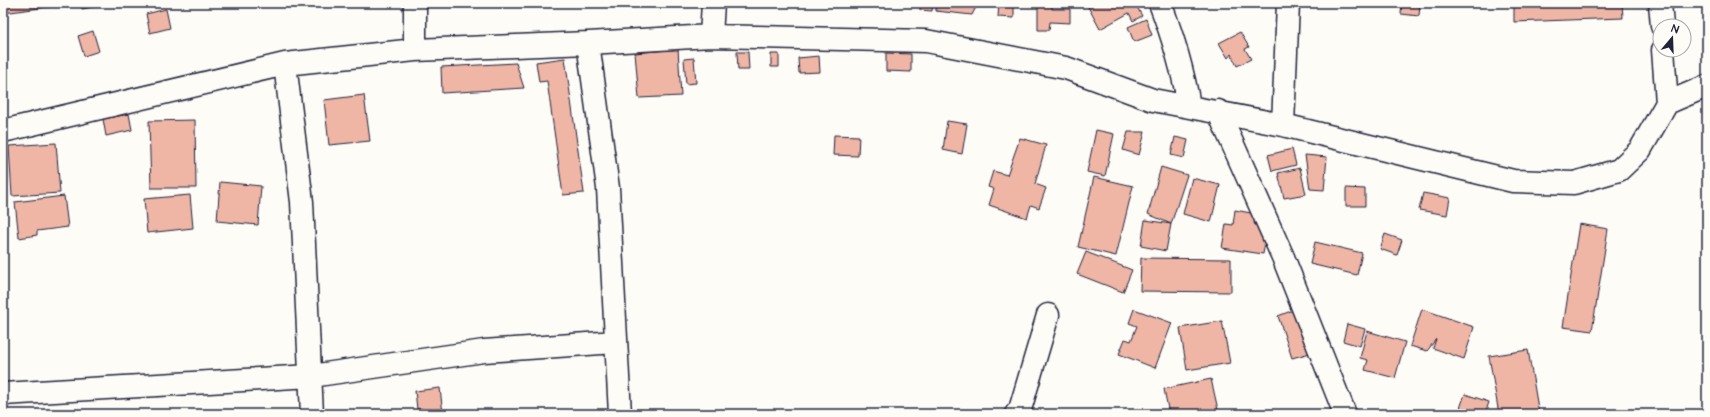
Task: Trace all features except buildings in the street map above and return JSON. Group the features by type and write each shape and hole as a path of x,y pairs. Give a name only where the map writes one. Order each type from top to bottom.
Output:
{"street":[{"path":"415,3 415,50"},
{"path":"710,36 713,3"},
{"path":"1160,3 1175,42 1189,106"},
{"path":"1284,125 1288,3"},
{"path":"1660,3 1661,18"},
{"path":"3,131 285,64 415,50 588,43 710,36 926,41 1066,68 1153,100 1218,111 1284,125 1513,181 1574,183 1619,170 1640,150 1667,103 1664,58"},
{"path":"588,43 608,188 620,414"},
{"path":"285,64 302,202 312,414"},
{"path":"1667,103 1707,86"},
{"path":"1218,111 1282,257 1345,414"},
{"path":"1016,414 1019,413 1048,315"},
{"path":"3,394 311,376 484,351 616,342"}]}
